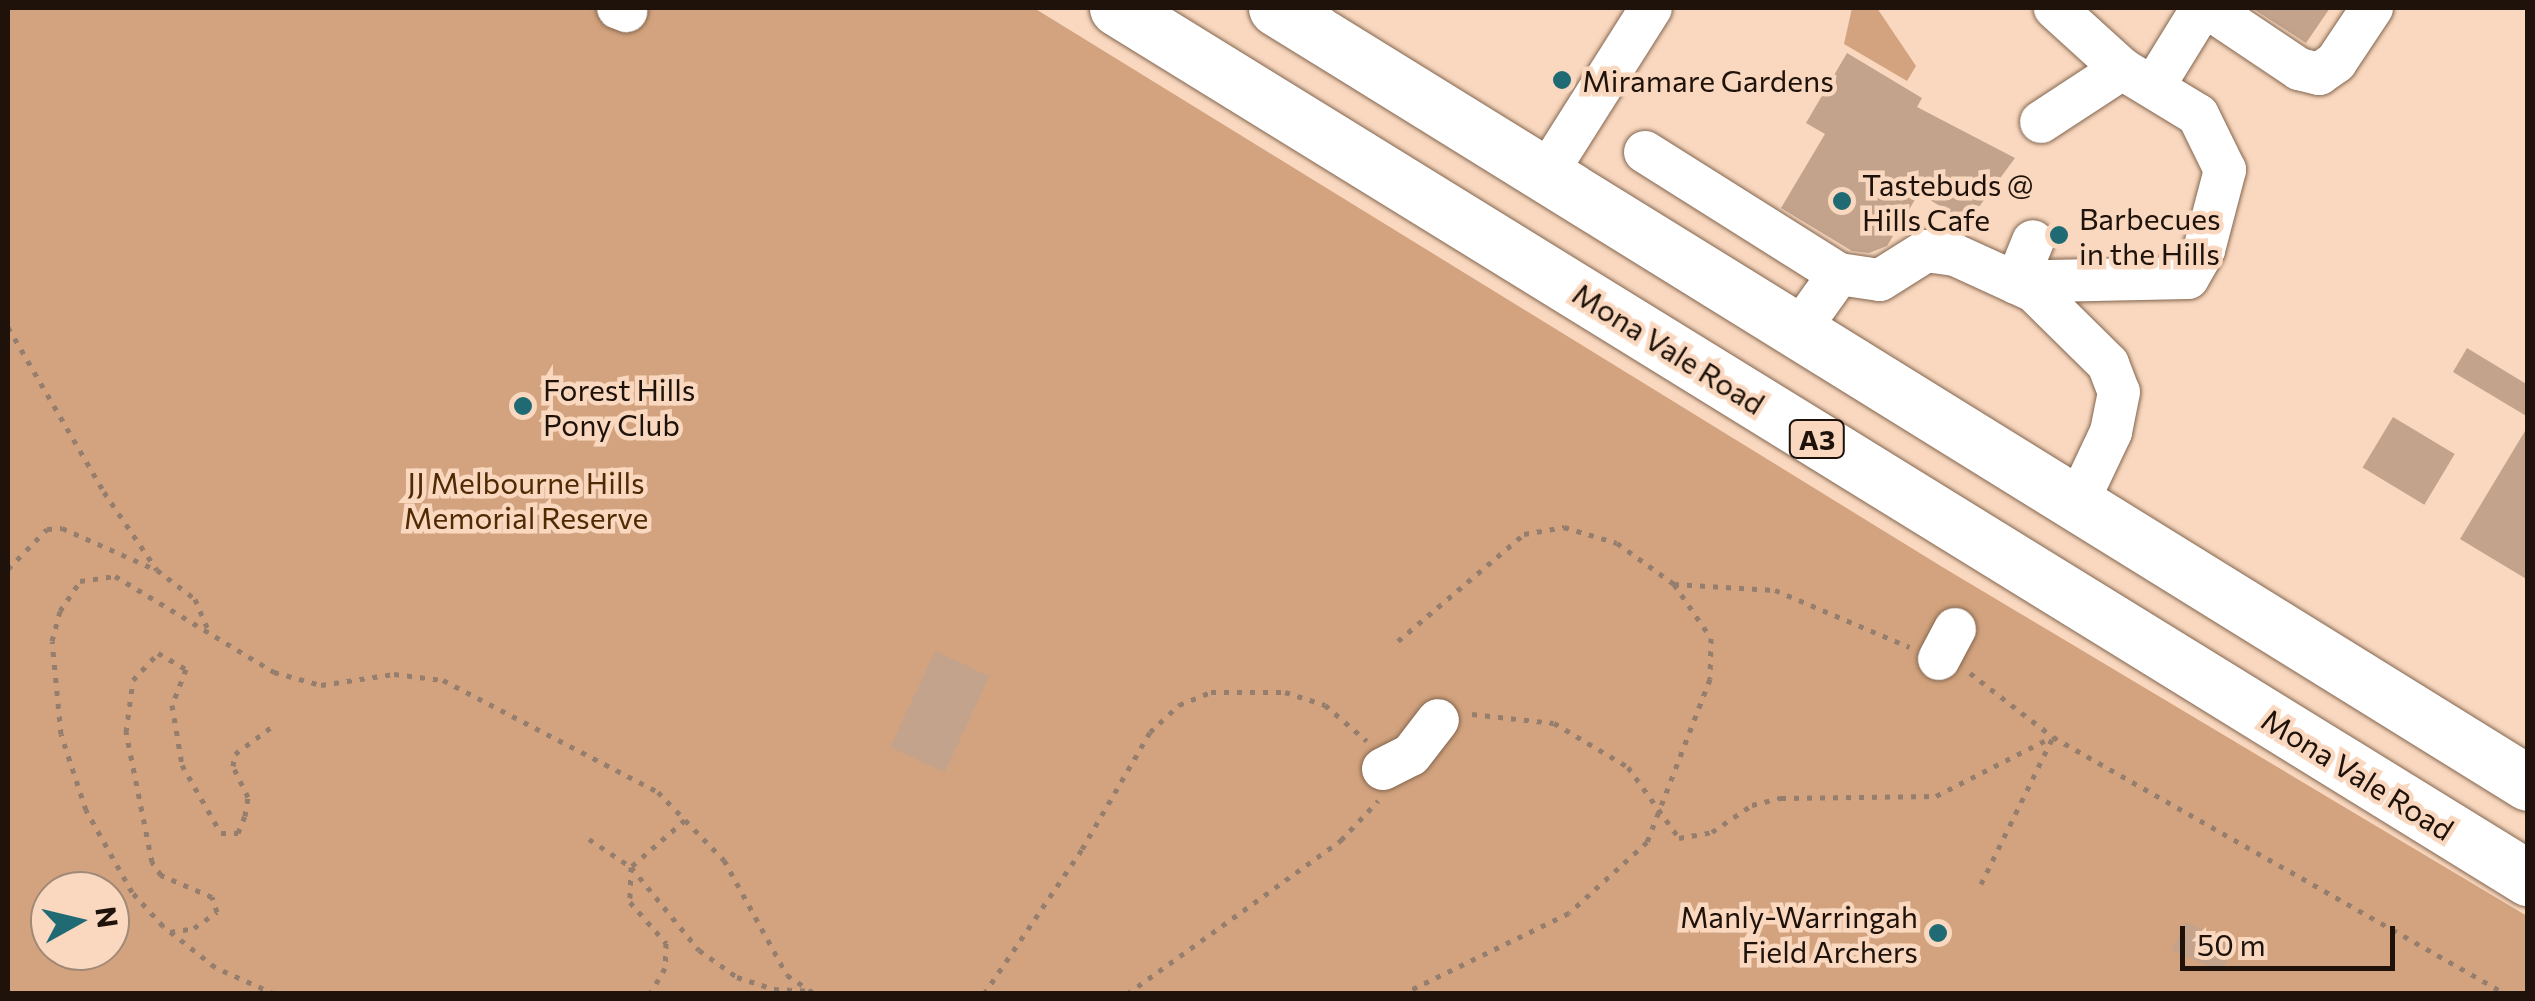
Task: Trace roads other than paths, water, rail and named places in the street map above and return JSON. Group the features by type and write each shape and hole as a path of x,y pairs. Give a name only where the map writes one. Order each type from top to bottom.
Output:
{"highway":[{"name":"Mona Vale Road","path":"1117,8 2528,878"},
{"path":"1276,8 2528,783"}],"lane":[{"path":"1546,174 1651,8"},
{"path":"2025,287 2048,281 2188,278 2204,250 2225,170 2198,115 2138,78 2055,8"},
{"path":"2041,122 2138,78 2205,8 2300,69 2320,74 2336,62 2372,8"},
{"path":"1646,152 1839,274 1880,280 1926,252 1955,255 2025,287 2108,364 2119,392 2111,432 2076,506"},
{"path":"2025,287 2032,241"},
{"path":"1798,330 1839,274"},
{"path":"1383,769 1411,755 1452,716"}],"place":[{"name":"Miramare Gardens","path":"1562,80"},
{"name":"Tastebuds @ Hills Cafe","path":"1842,201"},
{"name":"Barbecues in the Hills","path":"2059,235"},
{"name":"Forest Hills Pony Club","path":"523,406"},
{"name":"Manly-Warringah Field Archers","path":"1938,933"}],"park label":[{"name":"JJ Melbourne Hills Memorial Reserve","path":"526,499"}]}
